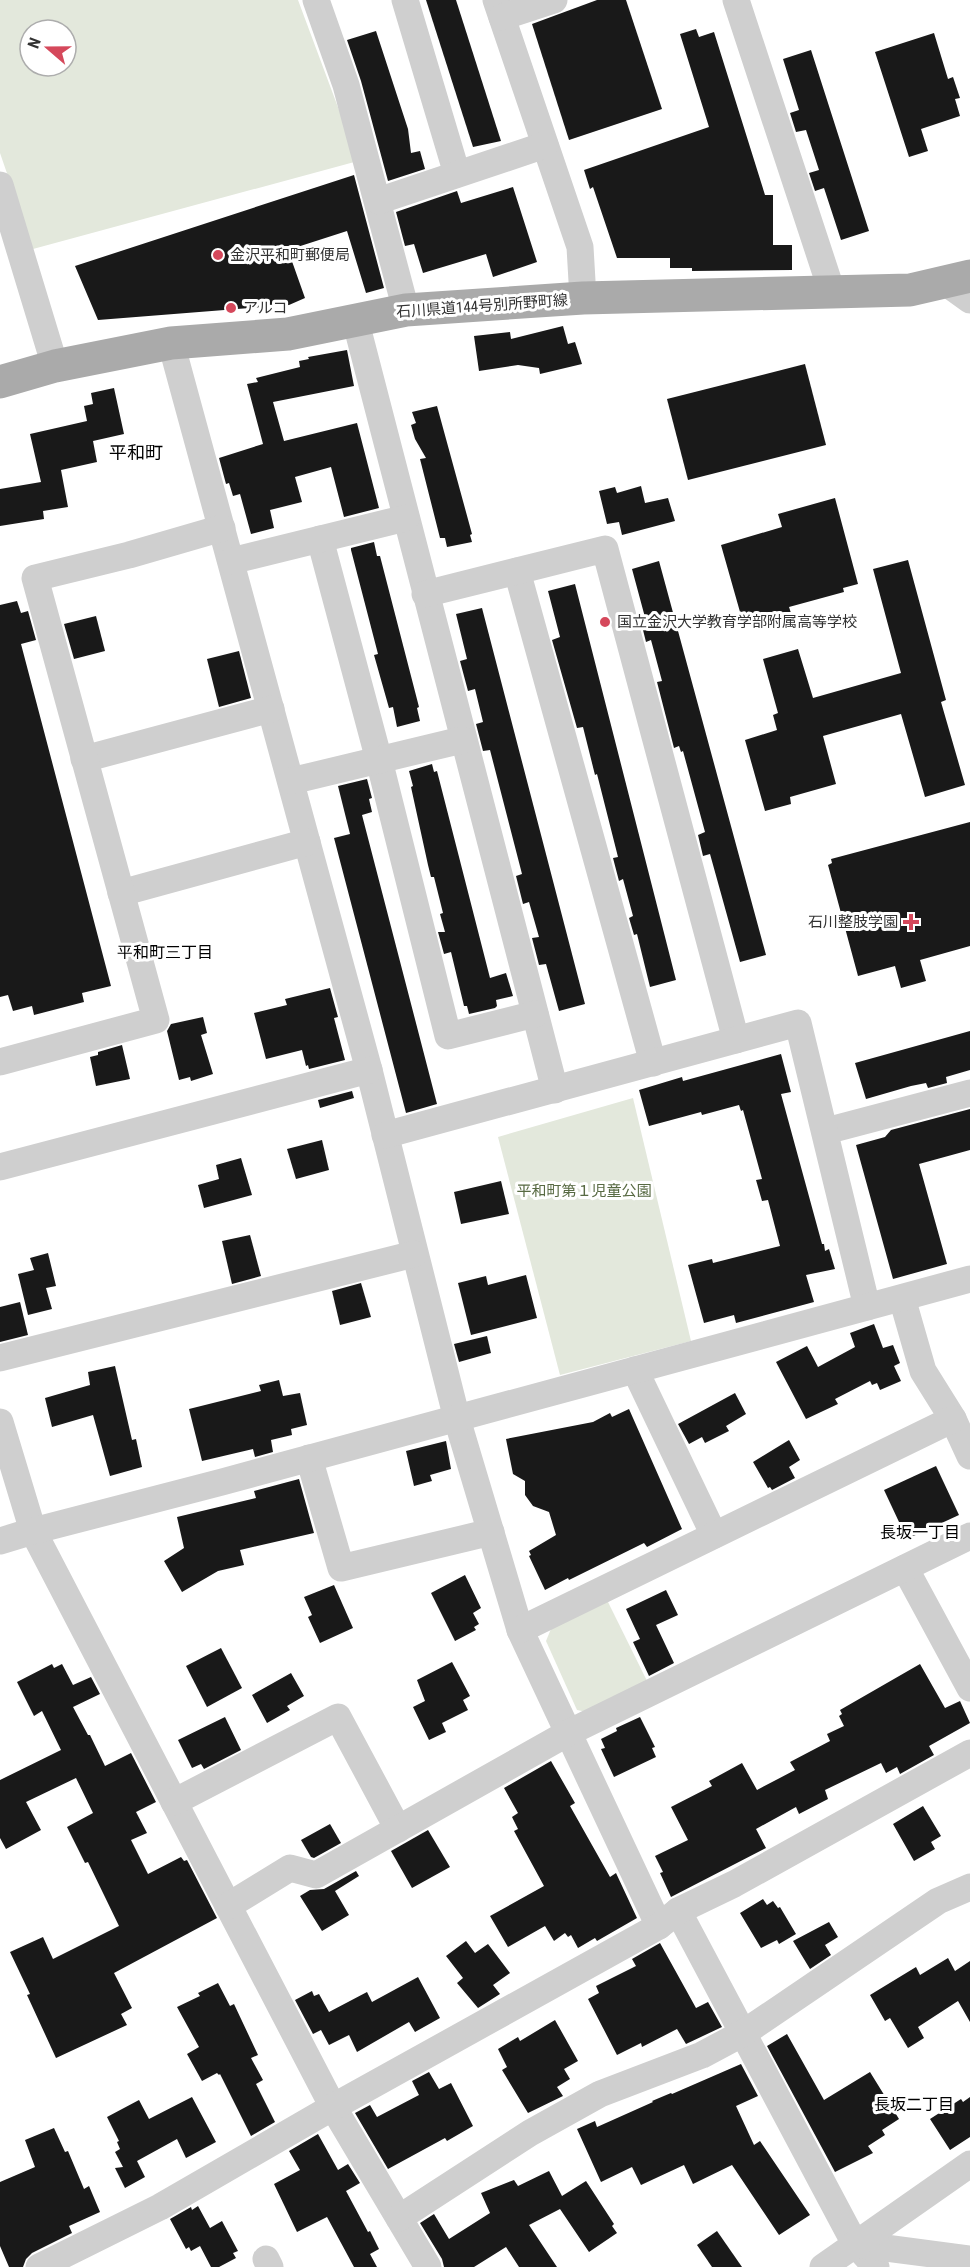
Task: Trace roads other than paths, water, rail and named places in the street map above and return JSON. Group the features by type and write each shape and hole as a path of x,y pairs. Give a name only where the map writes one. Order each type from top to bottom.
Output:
{"main road":[{"name":"石川県道144号別所野町線","path":"0,382 55,366 171,344 288,334 406,310 583,298 910,290 962,286"}],"street":[{"path":"316,0 346,85 406,310"},
{"path":"405,0 457,174"},
{"path":"554,0 499,8 579,248 583,298"},
{"path":"736,0 832,292"},
{"path":"378,201 544,145"},
{"path":"0,185 55,366"},
{"path":"355,319 462,740 555,1090"},
{"path":"171,344 369,1070 457,1419 520,1630 568,1733 669,1918 745,2032 855,2244 876,2267"},
{"path":"231,561 406,518"},
{"path":"0,1062 156,1020 35,578 129,555 222,528"},
{"path":"320,539 379,760 448,1036 535,1014"},
{"path":"425,594 605,549 736,1040"},
{"path":"517,571 652,1063"},
{"path":"84,759 271,709"},
{"path":"291,781 462,740"},
{"path":"121,893 307,842"},
{"path":"385,1135 798,1023 867,1307"},
{"path":"0,1167 369,1070"},
{"path":"826,1131 970,1093"},
{"path":"0,1358 414,1254"},
{"path":"0,1541 970,1279"},
{"path":"902,1298 924,1371 953,1419 970,1456"},
{"path":"635,1370 714,1535"},
{"path":"520,1630 953,1419"},
{"path":"0,1422 33,1531 333,2107 428,2267"},
{"path":"309,1458 340,1568 491,1532"},
{"path":"228,1906 290,1868 316,1875 568,1733 970,1536"},
{"path":"905,1568 970,1688"},
{"path":"174,1802 338,1718 398,1829"},
{"path":"39,2267 160,2207 669,1918 970,1753"},
{"path":"399,2218 530,2133 600,2094 702,2055 745,2032 938,1901 970,1887"},
{"path":"823,2267 970,2164"},
{"path":"855,2244 970,2259"}],"place":[{"name":"金沢平和町郵便局","path":"218,255"},
{"name":"アルコ","path":"231,308"},
{"name":"国立金沢大学教育学部附属高等学校","path":"605,622"},
{"name":"石川整肢学園","path":"911,922"}],"district":[{"name":"平和町","path":"136,452"},
{"name":"平和町三丁目","path":"165,952"},
{"name":"長坂一丁目","path":"920,1532"},
{"name":"長坂二丁目","path":"914,2104"}],"park label":[{"name":"平和町第１児童公園","path":"584,1191"}]}
